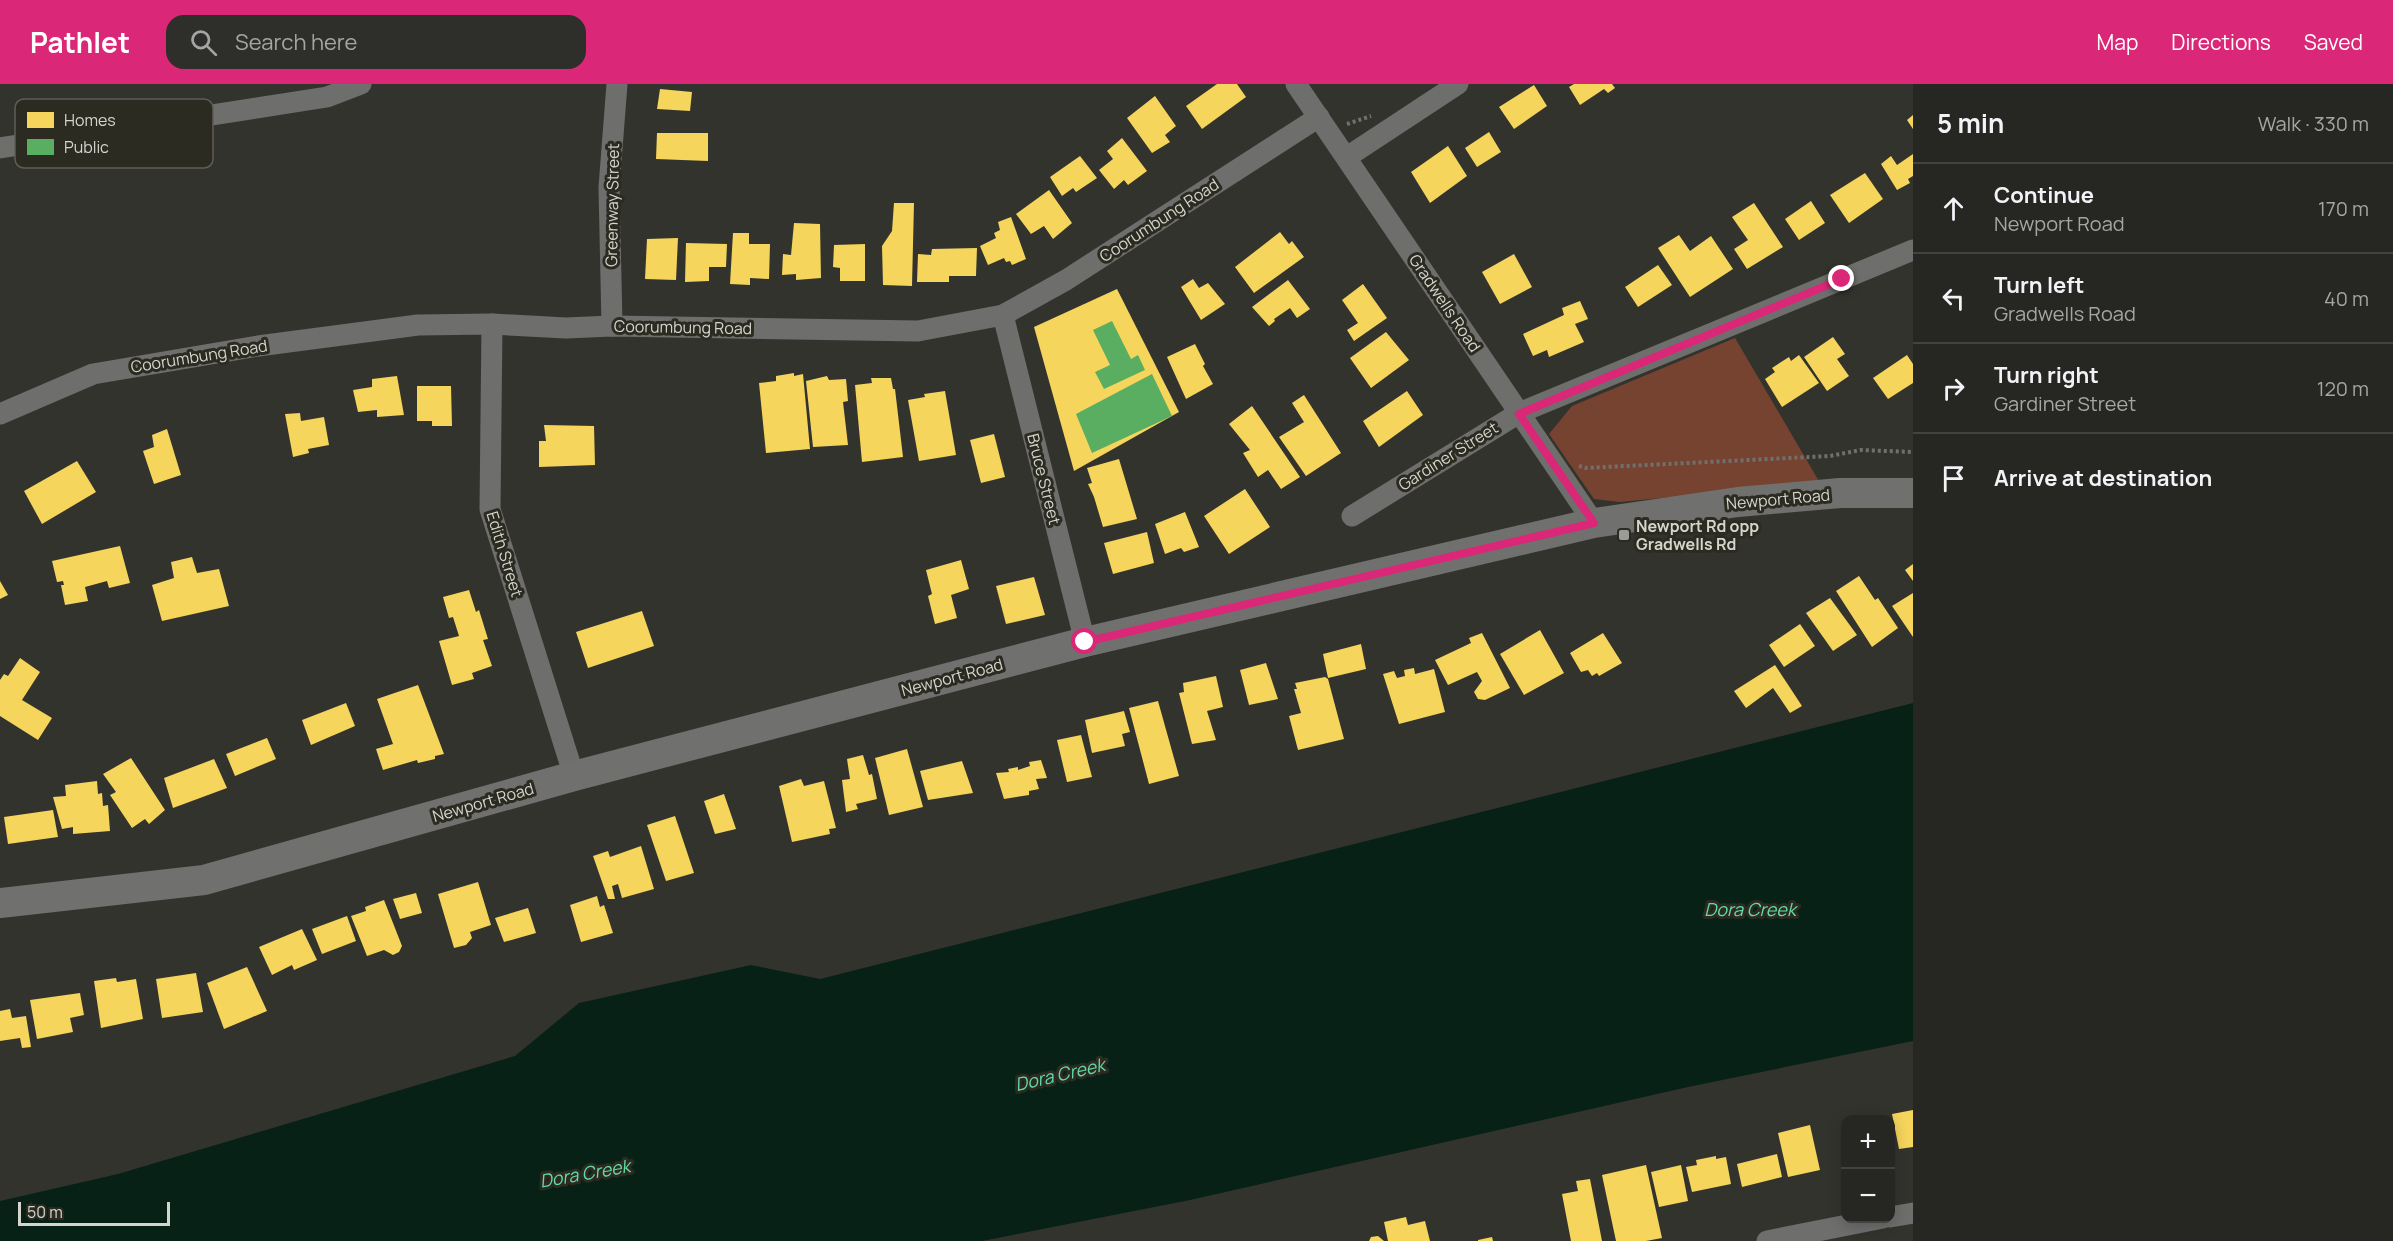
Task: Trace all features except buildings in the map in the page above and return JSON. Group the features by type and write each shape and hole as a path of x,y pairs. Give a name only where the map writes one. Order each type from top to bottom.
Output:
{"street":[{"path":"213,115 327,97 361,84"},
{"name":"Greenway Street","path":"612,326 609,187 617,84"},
{"name":"Gradwells Road","path":"1296,84 1594,523"},
{"path":"1347,157 1458,84"},
{"name":"Coorumbung Road","path":"0,414 93,374 258,346 406,327 492,324 566,328 612,326 918,331 1003,315 1066,280 1319,117"},
{"path":"0,148 15,146"},
{"name":"Gardiner Street","path":"1352,516 1519,414 1913,250"},
{"name":"Bruce Street","path":"1003,315 1085,642"},
{"name":"Edith Street","path":"492,324 490,508 574,776"},
{"name":"Newport Road","path":"0,903 204,880 574,776 1085,642 1594,523 1738,502 1840,493 1913,493"},
{"path":"1895,1216 1913,1213"},
{"path":"1767,1241 1858,1223"}],"path":[{"path":"1577,465 1585,468 1702,464 1830,456 1862,450 1913,452"}],"shaded area":[{"path":"1735,338 1820,483 1620,502 1594,499 1549,434 1572,406"}],"water":[{"name":"Dora Creek","path":"1913,703 1913,1041 1688,1087 1190,1200 982,1241 0,1241 0,1201 118,1174 515,1056 579,1003 751,965 820,979"}],"place":[{"name":"Newport Rd opp Gradwells Rd","path":"1624,535"}],"route":[{"path":"1085,642 1594,523 1519,414 1842,279"}]}
